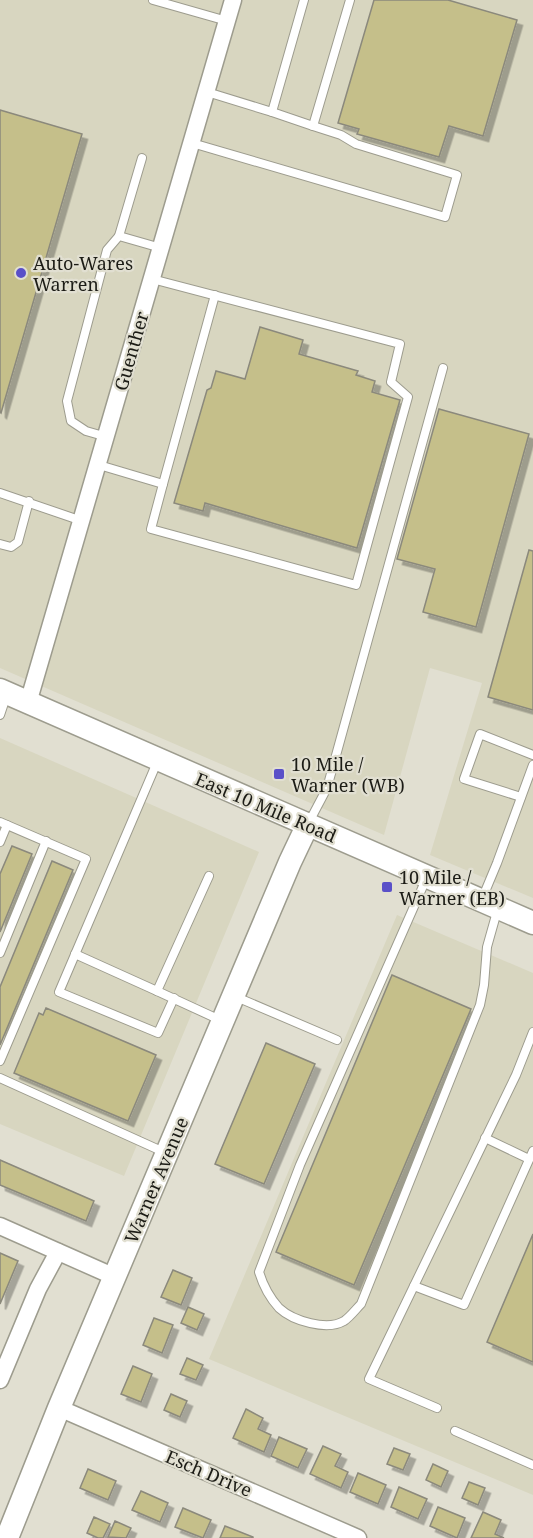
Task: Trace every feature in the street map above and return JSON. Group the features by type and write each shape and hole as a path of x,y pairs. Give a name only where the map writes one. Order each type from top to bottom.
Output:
{"street":[{"name":"Guenther","path":"28,703 83,521 233,0"},
{"name":"East 10 Mile Road","path":"4,692 533,923"},
{"name":"Warner Avenue","path":"7,1538 59,1408 233,995 308,824"},
{"path":"0,1226 115,1277"},
{"path":"0,1380 38,1289 58,1252"},
{"name":"Esch Drive","path":"59,1408 358,1538"}],"lane":[{"path":"153,0 227,21"},
{"path":"272,112 304,0"},
{"path":"313,126 350,0"},
{"path":"192,143 445,218 458,175 356,144 341,135 207,92"},
{"path":"107,437 86,431 71,421 67,401 107,250 119,236 142,158"},
{"path":"119,236 161,248"},
{"path":"152,279 215,295 400,344 391,382 408,397 356,585 151,529 215,295"},
{"path":"308,824 327,788 443,368"},
{"path":"99,465 163,484"},
{"path":"0,493 83,521"},
{"path":"0,544 11,547 18,542 29,501"},
{"path":"0,715 4,692"},
{"path":"520,797 464,778 480,734 533,754"},
{"path":"158,760 59,992 158,1032 174,998"},
{"path":"427,876 300,1165 259,1272 265,1290 280,1309 308,1322 328,1326 345,1321 361,1304 480,1005 484,985 490,904 497,863 533,765"},
{"path":"0,842 4,823 86,859 0,1061"},
{"path":"0,953 46,842"},
{"path":"158,991 209,876"},
{"path":"75,954 223,1021"},
{"path":"233,995 337,1040"},
{"path":"437,1408 369,1379 516,1075 533,1032"},
{"path":"0,1078 167,1153"},
{"path":"414,1286 464,1305 531,1155 485,1138"},
{"path":"455,1431 533,1465"}],"shaded area":[{"path":"0,0 533,0 533,898 430,855 482,683 430,668 384,835 0,668"},
{"path":"0,738 259,852 124,1176 0,1124"},
{"path":"397,915 533,973 533,1495 209,1359"}],"building":[{"path":"374,0 448,0 517,20 483,136 449,126 439,157 357,134 359,129 338,123"},
{"name":"Auto-Wares Warren","path":"0,110 82,134 1,413 0,412"},
{"path":"260,327 303,340 299,354 358,371 356,375 375,381 372,392 400,400 357,548 205,503 203,511 174,503 207,390 211,388 216,371 245,379"},
{"path":"439,409 529,434 476,627 423,612 435,569 397,559"},
{"path":"529,550 533,551 533,710 488,697"},
{"path":"12,846 32,854 0,932 0,874"},
{"path":"52,861 73,870 0,1045 0,987"},
{"path":"392,975 471,1009 354,1285 276,1252"},
{"path":"46,1008 156,1055 128,1121 14,1073 39,1013 43,1015"},
{"path":"266,1043 315,1064 264,1184 215,1164"},
{"path":"0,1160 94,1201 86,1221 0,1185"},
{"path":"533,1234 533,1362 487,1342"},
{"path":"0,1253 18,1261 0,1304"},
{"path":"173,1270 192,1278 181,1305 161,1297"},
{"path":"188,1307 204,1314 197,1330 181,1323"},
{"path":"154,1318 173,1325 162,1353 143,1345"},
{"path":"187,1358 203,1365 196,1380 180,1374"},
{"path":"133,1366 152,1374 141,1402 121,1394"},
{"path":"171,1394 187,1401 180,1417 164,1410"},
{"path":"246,1409 263,1418 258,1429 271,1435 264,1452 233,1438"},
{"path":"279,1437 307,1449 298,1468 271,1456"},
{"path":"323,1446 341,1454 335,1466 348,1472 341,1488 310,1474"},
{"path":"394,1448 410,1454 403,1470 387,1464"},
{"path":"433,1464 448,1471 441,1487 426,1480"},
{"path":"88,1469 116,1481 108,1500 80,1488"},
{"path":"358,1473 386,1485 378,1504 350,1492"},
{"path":"469,1482 485,1488 478,1505 462,1498"},
{"path":"399,1487 427,1499 418,1519 391,1507"},
{"path":"141,1491 168,1503 160,1522 132,1510"},
{"path":"438,1507 465,1518 457,1538 430,1526"},
{"path":"183,1508 211,1520 203,1538 175,1527"},
{"path":"483,1512 501,1520 495,1534 504,1538 471,1538"},
{"path":"94,1517 110,1524 103,1538 87,1533"},
{"path":"115,1521 131,1528 126,1538 108,1537"},
{"path":"225,1526 253,1537 253,1538 220,1538"}],"place":[{"name":"Auto-Wares Warren","path":"21,273"},
{"name":"10 Mile / Warner (WB)","path":"279,774"},
{"name":"10 Mile / Warner (EB)","path":"387,887"}]}
